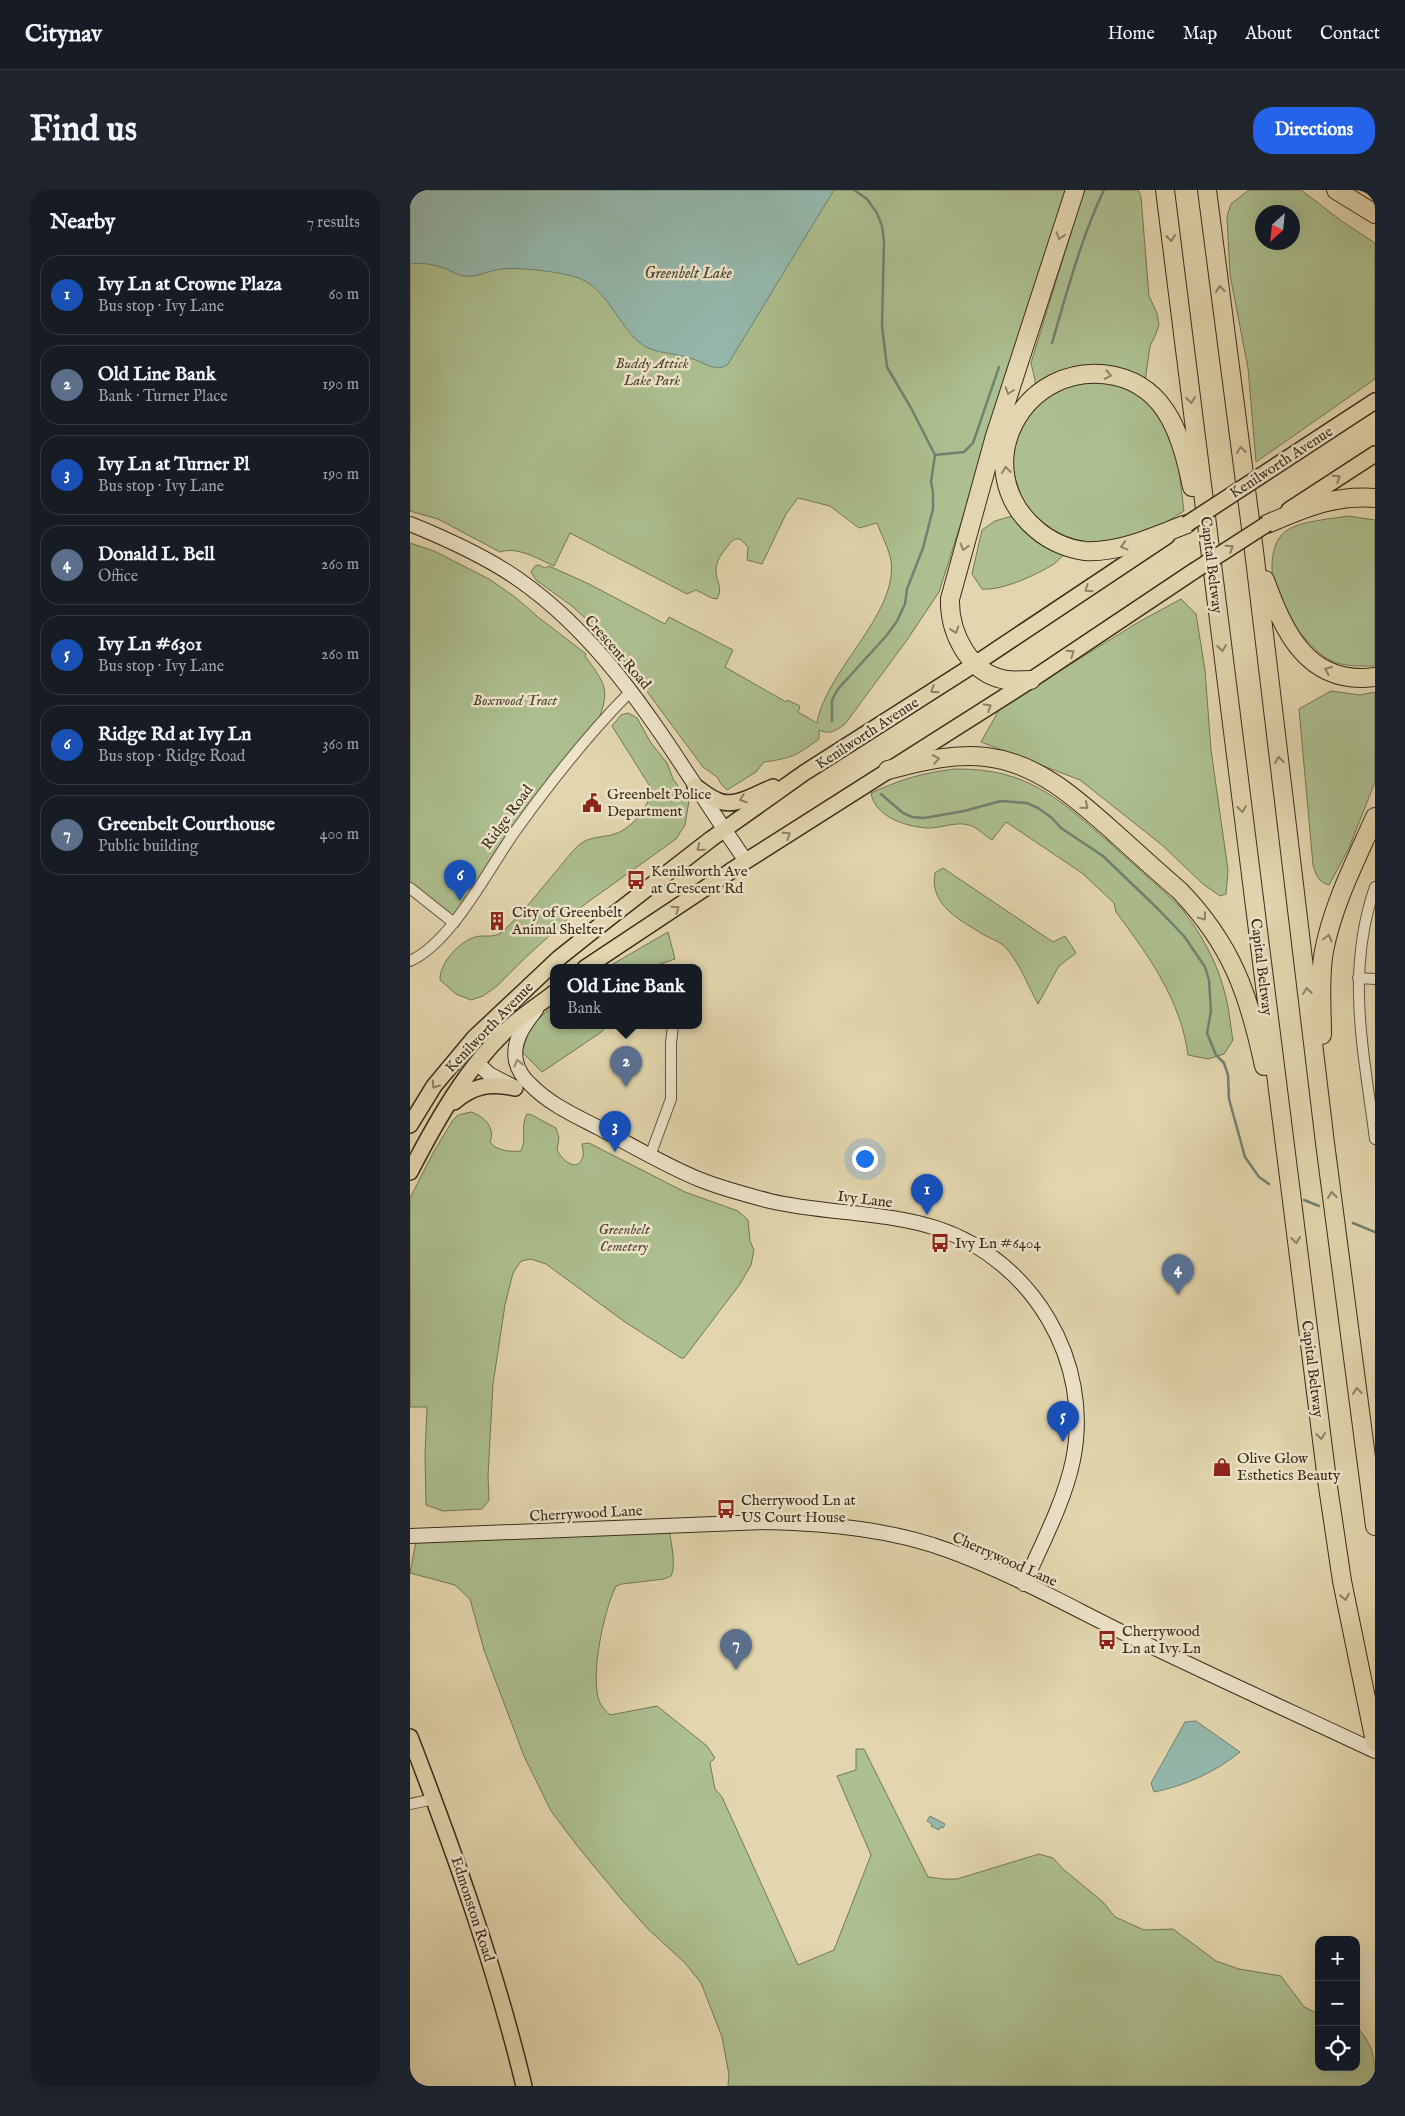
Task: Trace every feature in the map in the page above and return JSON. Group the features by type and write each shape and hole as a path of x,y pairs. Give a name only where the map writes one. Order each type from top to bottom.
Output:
{"highway":[{"path":"1030,680 1014,681 1001,679 984,671 975,664 959,641 950,612 953,586 995,436 1075,190"},
{"name":"Capital Beltway","path":"1165,190 1327,1480 1344,1591 1375,1742"},
{"path":"1207,190 1254,551 1325,1143 1375,1526"},
{"path":"1336,190 1375,214"},
{"path":"1187,524 1127,546 1105,550 1084,551 1067,547 1044,536 1029,523 1017,508 1009,489 1004,469 1009,435 1024,407 1035,395 1048,386 1084,373 1121,378 1153,396 1166,410 1185,457 1216,600"},
{"path":"1267,524 1313,504 1329,500 1361,497 1375,498"},
{"path":"1254,551 1276,613 1289,636 1304,654 1318,665 1332,672 1348,677 1375,677"},
{"path":"888,770 928,760 964,757 1000,760 1034,771 1049,779 1083,804 1194,906 1230,958 1248,1000 1255,1022 1290,1192"},
{"path":"1325,1143 1321,993 1324,951 1339,901 1375,818"}],"main road":[{"name":"Kenilworth Avenue","path":"552,964 724,829 804,773 975,664 1375,401"},
{"path":"591,964 746,861 1030,680 1375,454"},
{"path":"695,786 718,801 731,803 804,773"},
{"name":"Kenilworth Avenue","path":"410,1125 446,1071 490,1022 550,966"},
{"name":"Kenilworth Avenue","path":"410,1172 445,1109 477,1063 511,1026 550,996"},
{"path":"477,1063 475,1060 477,1048 490,1022"},
{"path":"445,1109 464,1094 482,1086 503,1085 515,1088"},
{"name":"Edmonston Road","path":"410,1737 434,1800 490,1962 524,2086"}],"street":[{"name":"Crescent Road","path":"410,524 489,562 535,592 595,647 631,691 746,861"},
{"name":"Ridge Road","path":"410,961 428,951 454,923 504,845 542,795 595,730 631,691"},
{"path":"1375,887 1360,944 1358,978 1359,1013 1375,1139"},
{"path":"410,888 454,923"},
{"path":"1358,978 1375,979"},
{"name":"Ivy Lane","path":"541,1003 518,1037 515,1050 516,1062 520,1073 530,1085 562,1108"},
{"path":"650,1156 666,1119 671,1099 673,1029"},
{"name":"Ivy Lane","path":"477,1063 489,1074 515,1088 562,1108 650,1156 708,1183 758,1198 820,1210 906,1221 939,1229 966,1241 995,1259 1027,1289 1054,1327 1068,1361 1074,1395 1076,1439 1074,1459 1065,1489 1024,1584"},
{"name":"Cherrywood Lane","path":"410,1536 767,1522 824,1525 872,1531 948,1550 988,1566 1231,1685 1375,1752"},
{"path":"410,1804 434,1800"}],"green space":[{"name":"Buddy Attick Lake Park","path":"410,190 1067,190 939,592 907,640 845,724 832,732 819,730 819,739 805,749 788,757 764,762 756,772 727,790 717,777 703,767 608,639 572,606 536,580 531,572 535,566 539,565 545,568 549,566 589,584 665,624 669,617 733,650 725,667 786,702 787,700 800,706 798,712 817,723 823,703 834,682 875,618 885,597 891,576 890,556 877,523 859,528 830,506 798,498 786,514 762,564 747,560 748,547 740,539 734,540 730,544 717,564 719,593 717,599 696,590 687,594 570,533 554,566 521,552 500,552 438,519 410,511"},
{"path":"1084,190 1138,190 1141,197 1149,296 1157,313 1159,324 1150,346 1143,396 1162,418 1177,454 1184,511 1155,529 1121,541 1072,544 1057,562 1038,573 1009,585 982,589 972,574 982,530 995,521 1026,512 1011,464 1019,427 1036,404 1035,380 1031,363"},
{"path":"1249,190 1301,190 1343,222 1375,243 1375,379 1256,462 1248,368 1230,275 1227,216 1231,204"},
{"path":"1348,516 1375,520 1375,666 1340,664 1322,655 1312,646 1282,609 1278,601 1273,579 1272,568 1275,547 1279,538 1286,531 1307,523"},
{"name":"Boxwood Tract","path":"410,543 434,551 489,579 515,597 586,654 585,656 599,676 605,691 603,707 595,730 454,923 410,888"},
{"path":"1181,599 1196,614 1205,670 1211,750 1228,870 1226,894 1220,896 1203,884 1162,845 1080,780 981,742 1000,708 1137,623"},
{"path":"1331,691 1360,695 1375,692 1375,782 1349,848 1329,885 1318,878 1313,865 1299,709"},
{"path":"628,713 637,718 651,743 667,763 673,779 689,801 685,825 676,839 581,907 497,986 483,996 471,1000 456,994 440,980 443,966 459,946 474,937 500,934 510,925 577,847 588,840 618,833 632,824 643,811 650,796 651,788 612,726 621,715"},
{"path":"955,769 981,770 1003,774 1042,790 1076,814 1180,907 1206,946 1217,968 1224,990 1233,1040 1224,1054 1208,1059 1188,1055 1178,1016 1171,997 1161,979 1140,945 1116,912 1114,903 1082,873 1006,822 992,840 975,828 964,824 926,828 909,825 892,819 885,814 878,808 871,793 912,777"},
{"path":"943,868 1053,942 1065,936 1076,953 1059,966 1038,1004 1020,968 1007,949 956,917 942,903 934,884 935,873"},
{"path":"668,932 675,959 661,964 613,964"},
{"path":"550,1009 550,1029 604,1029 542,1072 522,1052 531,1025"},
{"name":"Greenbelt Cemetery","path":"471,1112 480,1116 488,1123 491,1132 490,1142 500,1149 521,1151 525,1119 527,1114 532,1115 556,1128 559,1138 557,1150 570,1164 574,1165 581,1162 583,1154 582,1144 589,1143 685,1192 738,1211 748,1220 750,1241 754,1250 751,1265 740,1284 684,1358 681,1358 625,1322 546,1264 531,1259 521,1261 513,1273 505,1305 493,1384 488,1476 489,1500 482,1509 443,1511 426,1505 425,1455 427,1407 410,1407 410,1198 433,1153 453,1120 458,1115"},
{"path":"669,1526 673,1559 671,1576 664,1579 616,1586 611,1597 599,1644 597,1661 597,1692 600,1703 610,1715 657,1706 707,1746 715,1758 710,1763 715,1789 722,1797 798,1965 834,1950 871,1855 837,1776 856,1770 856,1749 864,1749 928,1877 957,1879 1039,1854 1053,1858 1063,1869 1103,1902 1115,1917 1144,1930 1173,1929 1216,1961 1239,1969 1281,1976 1304,2007 1315,2012 1315,2071 1360,2071 1360,2030 1373,2054 1375,2086 728,2086 729,2075 722,2037 701,1983 685,1963 648,1929 622,1900 551,1811 524,1756 484,1650 470,1599 455,1585 410,1573 417,1536"}],"water":[{"name":"Greenbelt Lake","path":"410,190 834,190 728,364 720,368 687,357 654,350 643,345 635,339 599,292 591,285 574,276 510,269 474,276 463,276 436,266 420,263 410,264"},
{"path":"1196,1721 1240,1752 1221,1766 1199,1777 1177,1786 1154,1792 1151,1783 1185,1722"},
{"path":"930,1816 945,1824 943,1828 940,1827 939,1830 931,1826 932,1824 927,1821"}],"waterway":[{"path":"832,721 832,700 838,689 887,635 897,621 905,604 907,589 923,548 933,509 931,482 935,455 887,367 882,326 884,242 882,226 877,213 867,199 854,190"},
{"path":"1052,343 1081,246 1104,190"},
{"path":"935,455 964,452 973,443 999,367"},
{"path":"881,794 903,813 912,817 924,818 964,811 1001,801 1027,803 1038,808 1052,818 1061,828 1103,856 1157,908 1184,936 1205,967 1209,980 1211,1011 1207,1033 1216,1055 1224,1063 1228,1075 1229,1099 1245,1157 1259,1177 1269,1184"},
{"path":"1304,1200 1319,1206"},
{"path":"1353,1223 1375,1232"}],"place":[{"name":"Greenbelt Police Department","path":"592,803"},
{"name":"Kenilworth Ave at Crescent Rd","path":"636,880"},
{"name":"Ridge Rd at Ivy Ln","path":"460,901"},
{"name":"City of Greenbelt Animal Shelter","path":"497,921"},
{"name":"Old Line Bank","path":"626,1087"},
{"name":"Ivy Ln at Turner Pl","path":"615,1152"},
{"name":"Ivy Ln at Crowne Plaza","path":"927,1215"},
{"name":"Ivy Ln #6404","path":"940,1243"},
{"name":"Donald L. Bell","path":"1178,1295"},
{"name":"Ivy Ln #6301","path":"1063,1442"},
{"name":"Olive Glow Esthetics Beauty","path":"1222,1467"},
{"name":"Cherrywood Ln at US Court House","path":"726,1509"},
{"name":"Cherrywood Ln at Ivy Ln","path":"1107,1640"},
{"name":"Greenbelt Courthouse","path":"736,1670"}]}
